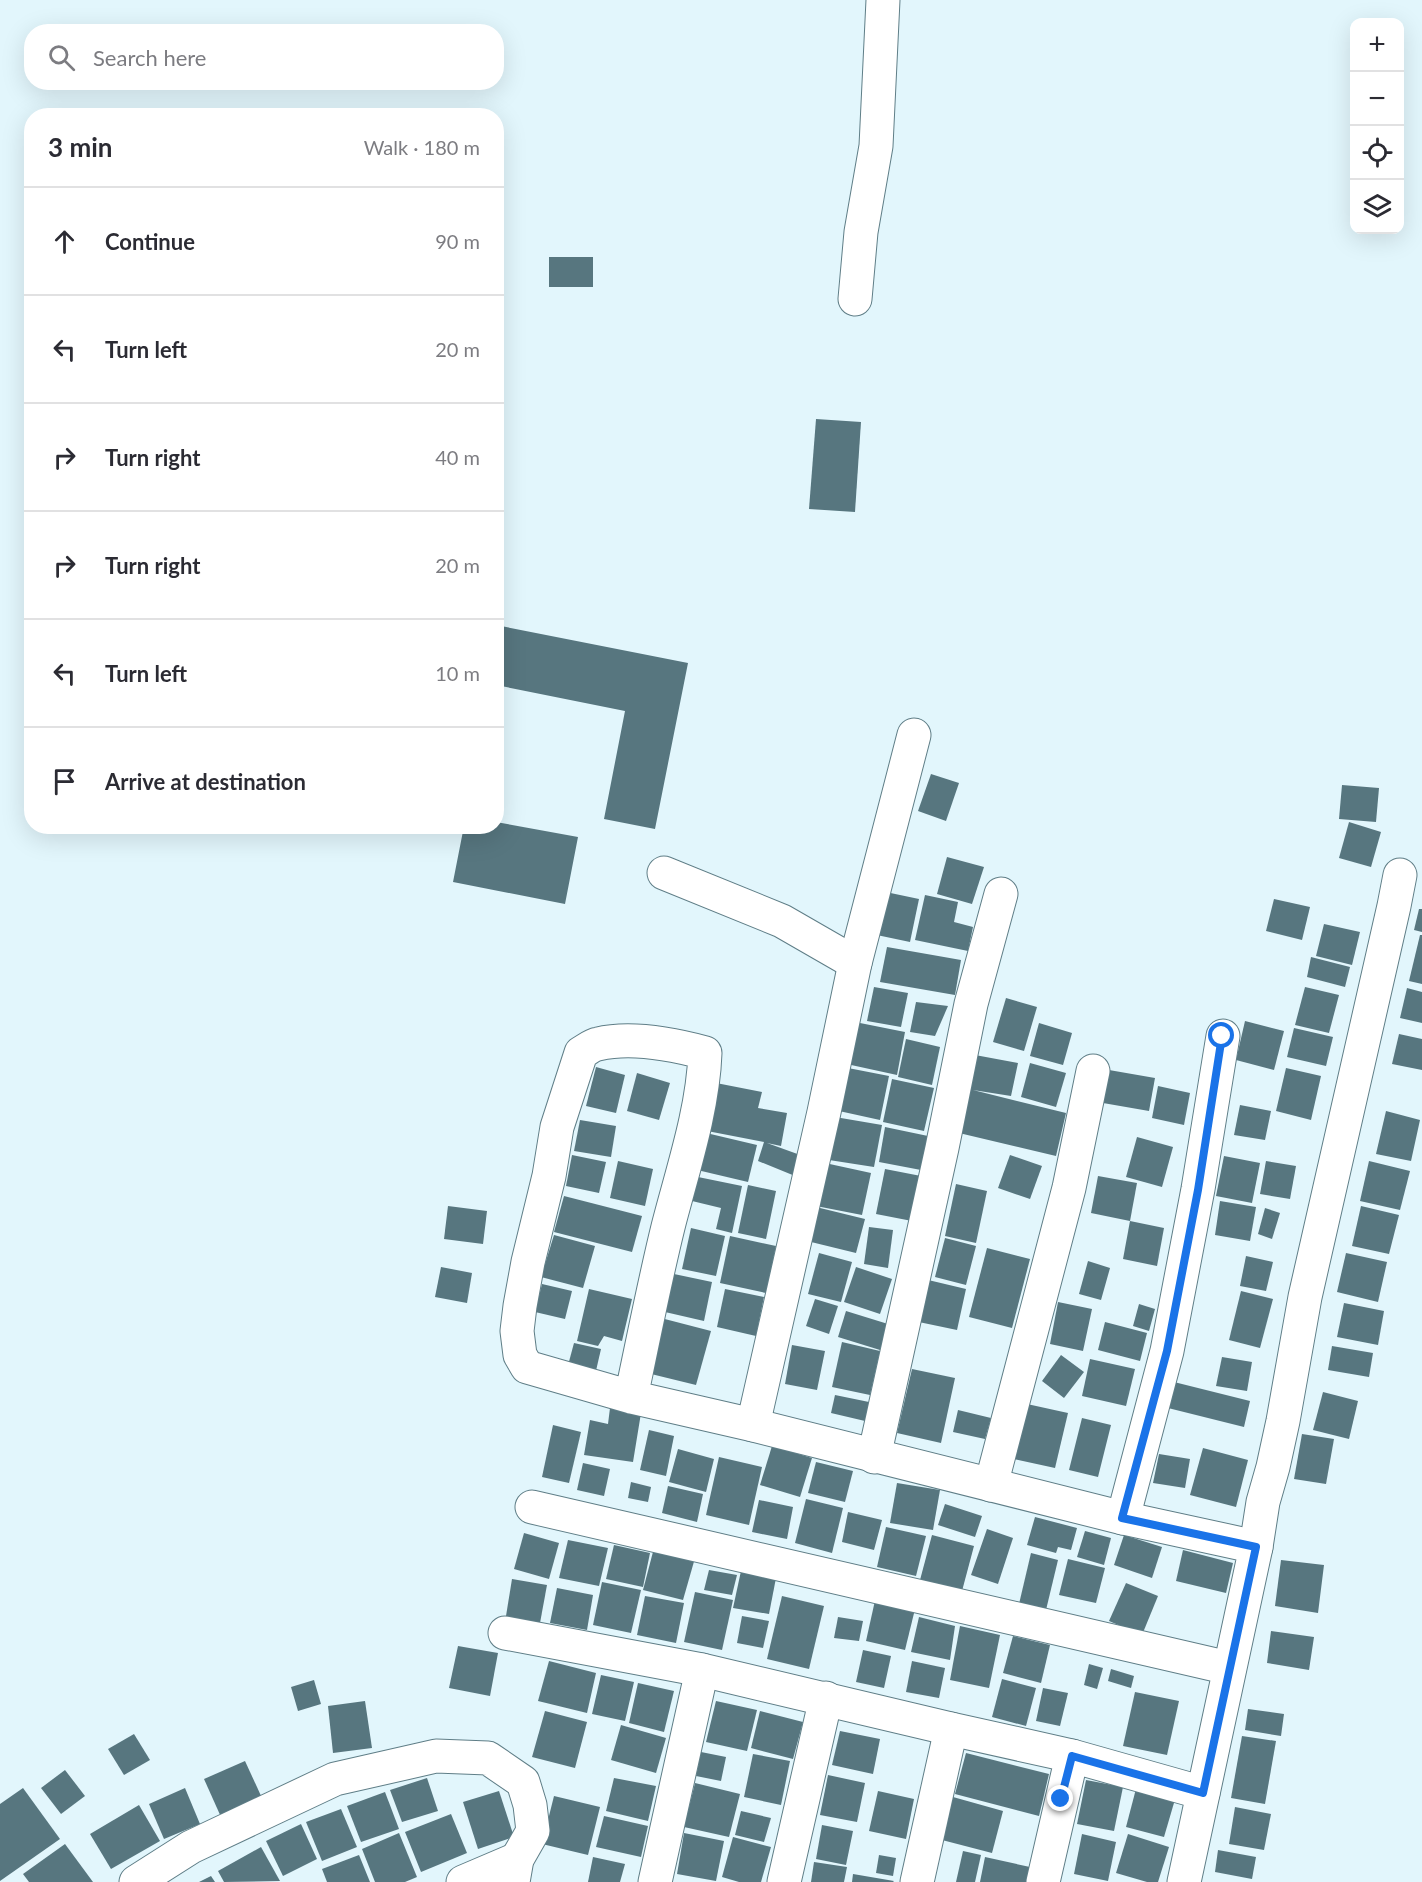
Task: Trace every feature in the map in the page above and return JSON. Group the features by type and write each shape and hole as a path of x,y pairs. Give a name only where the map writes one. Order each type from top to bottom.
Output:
{"street":[{"path":"855,299 861,232 876,146 883,0"},
{"path":"753,1425 824,1112 855,963 914,735"},
{"path":"664,873 782,921 855,963"},
{"path":"1184,1882 1256,1547 1263,1502 1283,1421 1305,1297 1400,875"},
{"path":"874,1457 971,1004 1002,894"},
{"path":"1122,1518 1167,1351 1198,1190 1222,1036"},
{"path":"631,1397 663,1246 693,1128 704,1073 705,1053 681,1047 625,1041 596,1044 581,1053 557,1127 549,1176 528,1262 517,1330 520,1355 527,1367 631,1397 753,1425 874,1457 1122,1518 1256,1547"},
{"path":"991,1485 1069,1188 1094,1071"},
{"path":"532,1507 1229,1668"},
{"path":"505,1633 702,1670 826,1698 951,1730 1072,1756 1203,1793"},
{"path":"655,1882 702,1670"},
{"path":"784,1882 826,1698"},
{"path":"917,1882 951,1730"},
{"path":"135,1882 191,1847 335,1779 436,1756 488,1758 523,1782 530,1805 533,1831 515,1870 463,1882"},
{"path":"1043,1882 1072,1756"}],"building":[{"path":"549,257 593,257 593,287 549,287"},
{"path":"816,419 861,422 855,512 809,509"},
{"path":"504,627 688,663 655,829 604,819 625,711 504,687"},
{"path":"931,774 959,783 946,821 918,811"},
{"path":"1342,785 1379,788 1376,822 1339,819"},
{"path":"1349,822 1381,832 1371,867 1339,858"},
{"path":"504,823 578,837 565,904 453,882 462,834 504,834"},
{"path":"947,857 984,867 972,904 937,894"},
{"path":"881,891 919,899 910,942 872,934"},
{"path":"925,895 958,902 954,922 973,927 968,951 915,940"},
{"path":"1274,899 1310,907 1302,940 1266,931"},
{"path":"1419,909 1422,909 1422,932 1414,930"},
{"path":"1324,924 1360,932 1352,965 1316,956"},
{"path":"1420,935 1422,935 1422,984 1409,981"},
{"path":"887,947 961,960 955,995 880,982"},
{"path":"1311,957 1350,967 1345,987 1307,977"},
{"path":"874,987 908,993 901,1027 867,1021"},
{"path":"1305,987 1339,995 1329,1033 1295,1025"},
{"path":"1407,988 1422,992 1422,1023 1400,1018"},
{"path":"1006,998 1037,1007 1024,1051 993,1042"},
{"path":"916,1002 948,1006 935,1036 910,1032"},
{"path":"850,1021 905,1032 897,1075 842,1063"},
{"path":"1245,1021 1284,1031 1274,1070 1236,1060"},
{"path":"1039,1023 1072,1033 1063,1065 1030,1056"},
{"path":"1294,1028 1333,1037 1326,1066 1287,1057"},
{"path":"1399,1034 1422,1039 1422,1070 1392,1064"},
{"path":"906,1039 940,1047 932,1085 898,1077"},
{"path":"975,1055 1018,1063 1011,1096 973,1090 1066,1113 1056,1156 959,1133"},
{"path":"1030,1063 1066,1073 1056,1107 1021,1097"},
{"path":"596,1067 625,1075 616,1113 586,1106"},
{"path":"848,1068 889,1076 880,1120 839,1111"},
{"path":"1286,1068 1321,1076 1311,1120 1276,1111"},
{"path":"1109,1070 1155,1078 1149,1111 1103,1103"},
{"path":"637,1073 670,1083 659,1120 627,1111"},
{"path":"892,1079 934,1088 924,1131 883,1122"},
{"path":"711,1082 762,1092 758,1108 787,1113 781,1146 767,1143 803,1156 795,1176 758,1161 764,1142 702,1130"},
{"path":"1158,1086 1190,1093 1184,1125 1152,1118"},
{"path":"1240,1105 1271,1111 1265,1140 1234,1135"},
{"path":"1386,1111 1420,1120 1411,1161 1376,1154"},
{"path":"835,1117 882,1125 874,1167 829,1160"},
{"path":"580,1120 616,1126 611,1157 574,1151"},
{"path":"885,1127 928,1136 921,1170 879,1162"},
{"path":"702,1132 757,1145 748,1182 693,1169"},
{"path":"1137,1137 1173,1147 1162,1187 1126,1177"},
{"path":"572,1155 606,1162 599,1193 566,1186"},
{"path":"1010,1155 1042,1166 1030,1199 998,1188"},
{"path":"1224,1156 1260,1163 1252,1203 1216,1196"},
{"path":"618,1161 653,1169 645,1206 610,1198"},
{"path":"1266,1161 1296,1166 1290,1199 1260,1194"},
{"path":"1369,1161 1410,1171 1400,1210 1360,1201"},
{"path":"825,1163 871,1173 862,1215 816,1206"},
{"path":"885,1169 921,1176 912,1221 876,1214"},
{"path":"1098,1176 1137,1183 1130,1221 1091,1213"},
{"path":"698,1177 742,1186 732,1233 716,1229 721,1208 692,1201"},
{"path":"956,1184 987,1191 976,1243 945,1236"},
{"path":"748,1185 776,1191 766,1239 738,1233"},
{"path":"564,1196 642,1216 632,1252 554,1232"},
{"path":"1220,1201 1256,1207 1250,1241 1215,1235"},
{"path":"448,1206 487,1211 483,1244 444,1239"},
{"path":"1361,1206 1399,1215 1389,1254 1352,1246"},
{"path":"816,1207 865,1219 856,1253 807,1241"},
{"path":"1265,1208 1280,1213 1272,1239 1258,1234"},
{"path":"1130,1221 1164,1228 1157,1266 1123,1259"},
{"path":"869,1227 893,1230 888,1268 864,1264"},
{"path":"691,1228 725,1236 716,1276 682,1269"},
{"path":"554,1235 595,1246 583,1288 541,1277"},
{"path":"730,1236 776,1246 766,1293 720,1283"},
{"path":"945,1238 976,1246 966,1285 935,1277"},
{"path":"987,1248 1030,1259 1012,1328 969,1317"},
{"path":"819,1253 852,1262 841,1302 808,1294"},
{"path":"1346,1253 1387,1262 1378,1302 1337,1292"},
{"path":"1246,1256 1273,1262 1266,1291 1240,1286"},
{"path":"1088,1261 1110,1268 1101,1300 1079,1294"},
{"path":"441,1267 472,1273 467,1303 435,1297"},
{"path":"856,1267 892,1279 880,1314 844,1302"},
{"path":"674,1274 712,1282 704,1321 665,1312"},
{"path":"924,1279 966,1289 957,1330 914,1321"},
{"path":"542,1284 572,1291 565,1319 535,1312"},
{"path":"589,1289 632,1299 622,1341 604,1336 598,1346 577,1341"},
{"path":"725,1289 764,1297 756,1336 717,1327"},
{"path":"1241,1291 1273,1299 1260,1348 1229,1340"},
{"path":"815,1299 838,1306 829,1334 806,1326"},
{"path":"1058,1302 1092,1309 1083,1351 1050,1344"},
{"path":"1344,1303 1384,1311 1378,1345 1337,1337"},
{"path":"1139,1304 1155,1309 1149,1331 1133,1326"},
{"path":"846,1311 888,1324 880,1350 838,1337"},
{"path":"657,1317 711,1331 696,1385 643,1372"},
{"path":"1105,1322 1147,1333 1140,1361 1098,1350"},
{"path":"842,1342 880,1351 870,1395 832,1387"},
{"path":"574,1343 601,1349 595,1375 567,1369"},
{"path":"792,1345 825,1351 817,1390 785,1384"},
{"path":"1332,1346 1373,1353 1369,1377 1328,1370"},
{"path":"1061,1355 1084,1372 1064,1398 1042,1381"},
{"path":"1222,1357 1252,1362 1247,1391 1216,1386"},
{"path":"1090,1359 1135,1369 1126,1406 1082,1396"},
{"path":"912,1369 955,1378 941,1443 897,1433"},
{"path":"1174,1382 1250,1401 1244,1427 1168,1408"},
{"path":"1323,1392 1358,1401 1349,1439 1313,1430"},
{"path":"835,1395 869,1402 865,1421 831,1413"},
{"path":"1027,1404 1068,1413 1055,1468 1014,1459"},
{"path":"610,1408 641,1413 633,1462 584,1455 590,1420 608,1424"},
{"path":"958,1410 991,1418 985,1439 953,1432"},
{"path":"1082,1418 1111,1425 1098,1477 1069,1470"},
{"path":"553,1425 581,1432 569,1483 542,1477"},
{"path":"649,1430 674,1436 666,1476 640,1470"},
{"path":"1302,1434 1334,1439 1326,1484 1294,1479"},
{"path":"772,1446 812,1458 800,1497 760,1485"},
{"path":"1203,1448 1248,1460 1236,1507 1190,1495"},
{"path":"678,1449 714,1459 706,1492 669,1482"},
{"path":"1159,1454 1190,1459 1185,1488 1153,1483"},
{"path":"719,1457 762,1467 749,1525 706,1515"},
{"path":"816,1462 853,1471 845,1502 808,1493"},
{"path":"583,1463 610,1469 604,1496 577,1490"},
{"path":"631,1482 651,1487 648,1502 628,1498"},
{"path":"897,1483 940,1490 933,1530 890,1523"},
{"path":"668,1486 703,1494 697,1522 662,1513"},
{"path":"806,1499 843,1508 832,1553 795,1543"},
{"path":"759,1500 793,1507 787,1539 752,1532"},
{"path":"945,1504 982,1516 975,1537 938,1525"},
{"path":"848,1512 882,1520 874,1550 842,1542"},
{"path":"1035,1517 1077,1528 1071,1550 1058,1547 1056,1553 1027,1545"},
{"path":"886,1527 926,1536 916,1576 877,1567"},
{"path":"987,1529 1013,1538 998,1584 971,1575"},
{"path":"1085,1531 1111,1538 1104,1565 1077,1557"},
{"path":"524,1533 559,1543 549,1579 514,1569"},
{"path":"932,1535 974,1546 962,1591 920,1580"},
{"path":"1124,1535 1162,1547 1152,1578 1114,1565"},
{"path":"568,1540 608,1548 599,1586 559,1578"},
{"path":"614,1545 650,1553 643,1587 606,1579"},
{"path":"654,1548 695,1558 683,1600 643,1590"},
{"path":"1183,1550 1233,1563 1226,1593 1176,1581"},
{"path":"1031,1553 1058,1560 1046,1610 1019,1604"},
{"path":"1068,1559 1105,1568 1096,1603 1059,1595"},
{"path":"1281,1560 1324,1565 1318,1613 1275,1606"},
{"path":"709,1570 737,1575 732,1595 704,1590"},
{"path":"741,1571 776,1578 769,1614 733,1608"},
{"path":"512,1579 547,1585 540,1623 506,1616"},
{"path":"602,1582 641,1590 631,1633 593,1625"},
{"path":"1126,1583 1158,1596 1142,1635 1109,1621"},
{"path":"557,1588 593,1595 587,1630 550,1623"},
{"path":"695,1592 733,1600 722,1650 684,1642"},
{"path":"645,1596 684,1603 676,1643 637,1635"},
{"path":"782,1596 824,1606 809,1669 767,1659"},
{"path":"876,1596 916,1605 905,1650 866,1641"},
{"path":"742,1616 769,1621 763,1648 737,1643"},
{"path":"838,1617 863,1621 859,1641 834,1638"},
{"path":"919,1617 955,1626 950,1660 911,1652"},
{"path":"960,1626 1000,1635 989,1688 950,1680"},
{"path":"1271,1631 1314,1637 1309,1670 1267,1663"},
{"path":"1013,1636 1050,1645 1041,1683 1003,1673"},
{"path":"458,1646 498,1653 490,1696 449,1688"},
{"path":"863,1650 891,1656 884,1688 856,1682"},
{"path":"549,1661 596,1673 587,1713 538,1701"},
{"path":"912,1661 945,1668 939,1698 906,1692"},
{"path":"1089,1664 1103,1668 1097,1689 1084,1685"},
{"path":"1111,1669 1134,1676 1131,1688 1108,1681"},
{"path":"601,1675 634,1682 625,1721 592,1714"},
{"path":"1002,1679 1036,1688 1026,1726 992,1717"},
{"path":"314,1680 321,1704 298,1711 291,1687"},
{"path":"638,1683 674,1691 664,1732 629,1723"},
{"path":"1043,1688 1068,1693 1060,1726 1036,1721"},
{"path":"1135,1692 1179,1701 1167,1755 1123,1746"},
{"path":"365,1701 372,1748 333,1753 328,1706"},
{"path":"716,1701 757,1710 747,1751 706,1742"},
{"path":"1248,1709 1284,1714 1281,1736 1245,1730"},
{"path":"545,1711 587,1722 575,1768 532,1757"},
{"path":"760,1711 803,1722 793,1759 751,1748"},
{"path":"621,1725 666,1738 656,1773 611,1760"},
{"path":"840,1731 880,1739 873,1774 832,1765"},
{"path":"134,1734 150,1760 124,1775 108,1749"},
{"path":"1242,1736 1276,1741 1265,1804 1231,1798"},
{"path":"701,1752 726,1757 721,1781 696,1776"},
{"path":"966,1753 1049,1774 1039,1816 955,1794"},
{"path":"753,1754 790,1761 781,1805 744,1797"},
{"path":"245,1761 262,1798 221,1817 204,1779"},
{"path":"65,1770 85,1796 61,1814 41,1788"},
{"path":"828,1775 865,1783 857,1822 820,1815"},
{"path":"427,1778 438,1811 402,1822 390,1790"},
{"path":"614,1778 656,1786 648,1821 606,1811"},
{"path":"1086,1780 1123,1787 1114,1831 1077,1824"},
{"path":"695,1783 740,1794 729,1837 684,1827"},
{"path":"1137,1785 1176,1796 1164,1837 1126,1827"},
{"path":"23,1788 60,1839 0,1881 0,1804"},
{"path":"185,1788 200,1824 164,1839 149,1804"},
{"path":"499,1791 514,1837 478,1849 463,1802"},
{"path":"878,1791 914,1799 906,1839 869,1831"},
{"path":"385,1792 399,1829 361,1842 347,1806"},
{"path":"554,1796 600,1807 588,1855 542,1844"},
{"path":"953,1797 1003,1811 992,1853 942,1840"},
{"path":"139,1805 160,1841 111,1869 90,1834"},
{"path":"1235,1807 1271,1814 1264,1850 1229,1844"},
{"path":"341,1809 357,1847 322,1861 306,1822"},
{"path":"741,1811 771,1818 764,1842 735,1835"},
{"path":"451,1814 467,1853 421,1872 405,1832"},
{"path":"604,1816 648,1826 641,1857 596,1847"},
{"path":"301,1824 317,1859 283,1876 266,1841"},
{"path":"822,1825 853,1831 846,1865 816,1859"},
{"path":"399,1833 417,1877 405,1882 375,1882 362,1849"},
{"path":"684,1833 724,1841 716,1881 677,1874"},
{"path":"1082,1834 1116,1842 1108,1881 1074,1874"},
{"path":"1128,1834 1169,1847 1158,1882 1147,1882 1116,1873"},
{"path":"733,1837 771,1847 761,1882 739,1882 722,1877"},
{"path":"65,1844 93,1882 29,1882 23,1874"},
{"path":"261,1847 280,1881 224,1882 218,1871"},
{"path":"1218,1850 1256,1857 1252,1879 1215,1872"},
{"path":"963,1851 981,1855 975,1882 956,1882"},
{"path":"359,1855 370,1882 327,1882 322,1869"},
{"path":"879,1855 896,1858 893,1876 876,1873"},
{"path":"593,1857 625,1864 620,1882 588,1882"},
{"path":"985,1857 1030,1867 1026,1882 980,1882"},
{"path":"814,1862 847,1867 844,1882 811,1882"},
{"path":"853,1874 894,1881 852,1882"},
{"path":"211,1876 215,1882 199,1882"}],"route":[{"path":"1061,1799 1072,1756 1203,1793 1256,1547 1122,1518 1167,1351 1198,1190 1222,1036"}]}
